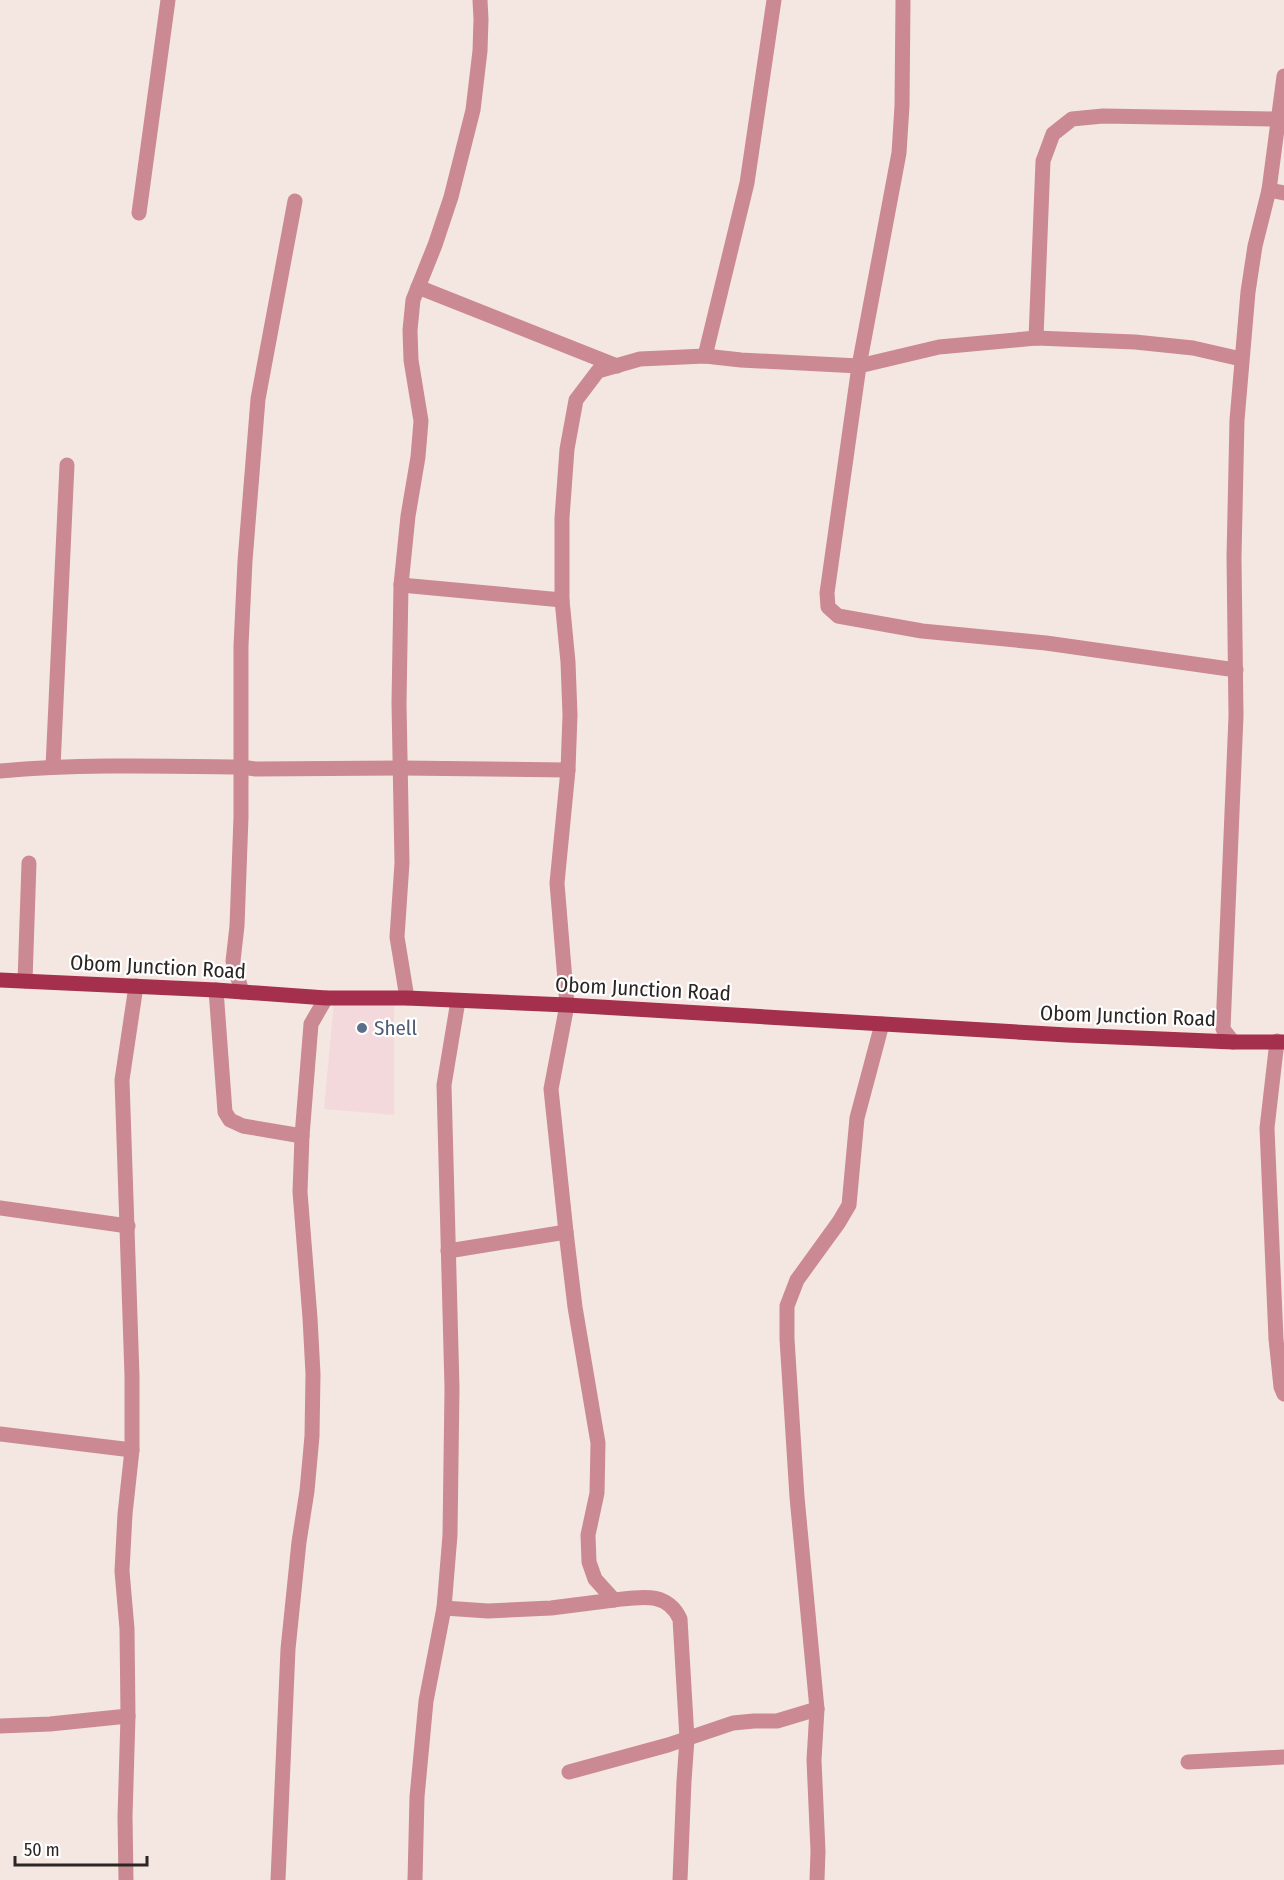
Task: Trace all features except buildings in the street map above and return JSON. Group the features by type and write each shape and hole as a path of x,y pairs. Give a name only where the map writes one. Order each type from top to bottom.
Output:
{"main road":[{"name":"Obom Junction Road","path":"0,980 216,990 326,998 407,998 567,1005 1067,1035 1281,1042"}],"street":[{"path":"139,213 168,0"},
{"path":"407,998 397,937 402,863 399,703 401,585 421,421 411,360 410,330 413,300 451,197 473,110 480,51 482,19 480,0"},
{"path":"705,356 747,183 774,0"},
{"path":"903,0 902,106 898,153 859,366 827,593 828,607 838,616 922,631 1046,643 1236,670"},
{"path":"1233,1042 1222,1029 1236,670 1237,420 1241,359 1255,246 1276,192 1277,119 1284,76"},
{"path":"1036,338 1043,161 1053,134 1072,119 1102,116 1277,119"},
{"path":"242,992 233,961 237,926 241,817 245,561 258,399 295,201"},
{"path":"418,287 617,366"},
{"path":"614,1600 595,1579 589,1562 588,1535 597,1492 598,1443 575,1307 550,1089 567,1005 557,883 568,770 570,715 562,600 562,518 567,449 576,400 598,371 640,359 705,356 859,366 939,347 1036,338 1135,342 1193,348 1241,359"},
{"path":"53,767 67,465"},
{"path":"401,585 562,600"},
{"path":"0,771 53,767 568,770"},
{"path":"25,981 29,863"},
{"path":"126,1880 127,1629 122,1571 132,1450 128,1226 122,1080 136,986"},
{"path":"216,990 225,1112 231,1120 243,1126 303,1136"},
{"path":"278,1880 288,1649 312,1436 313,1374 300,1192 303,1136 311,1024 326,998"},
{"path":"415,1880 417,1797 426,1701 444,1608 450,1535 452,1444 444,1085 458,1001"},
{"path":"817,1880 814,1760 817,1709 797,1497 786,1339 787,1306 797,1280 849,1205 857,1118 882,1024"},
{"path":"1281,1042 1267,1128 1276,1339 1281,1387 1284,1394"},
{"path":"0,1208 128,1226"},
{"path":"448,1251 566,1232"},
{"path":"0,1434 132,1450"},
{"path":"444,1608 488,1611 551,1608 649,1597 667,1602 675,1609 680,1619 687,1739 680,1880"},
{"path":"569,1773 687,1739 733,1723 777,1721 817,1709"},
{"path":"0,1725 50,1724 128,1716"},
{"path":"1188,1762 1284,1757"}],"shaded area":[{"path":"334,1001 394,1002 394,1115 324,1109"}],"place":[{"name":"Shell","path":"362,1028"}]}
